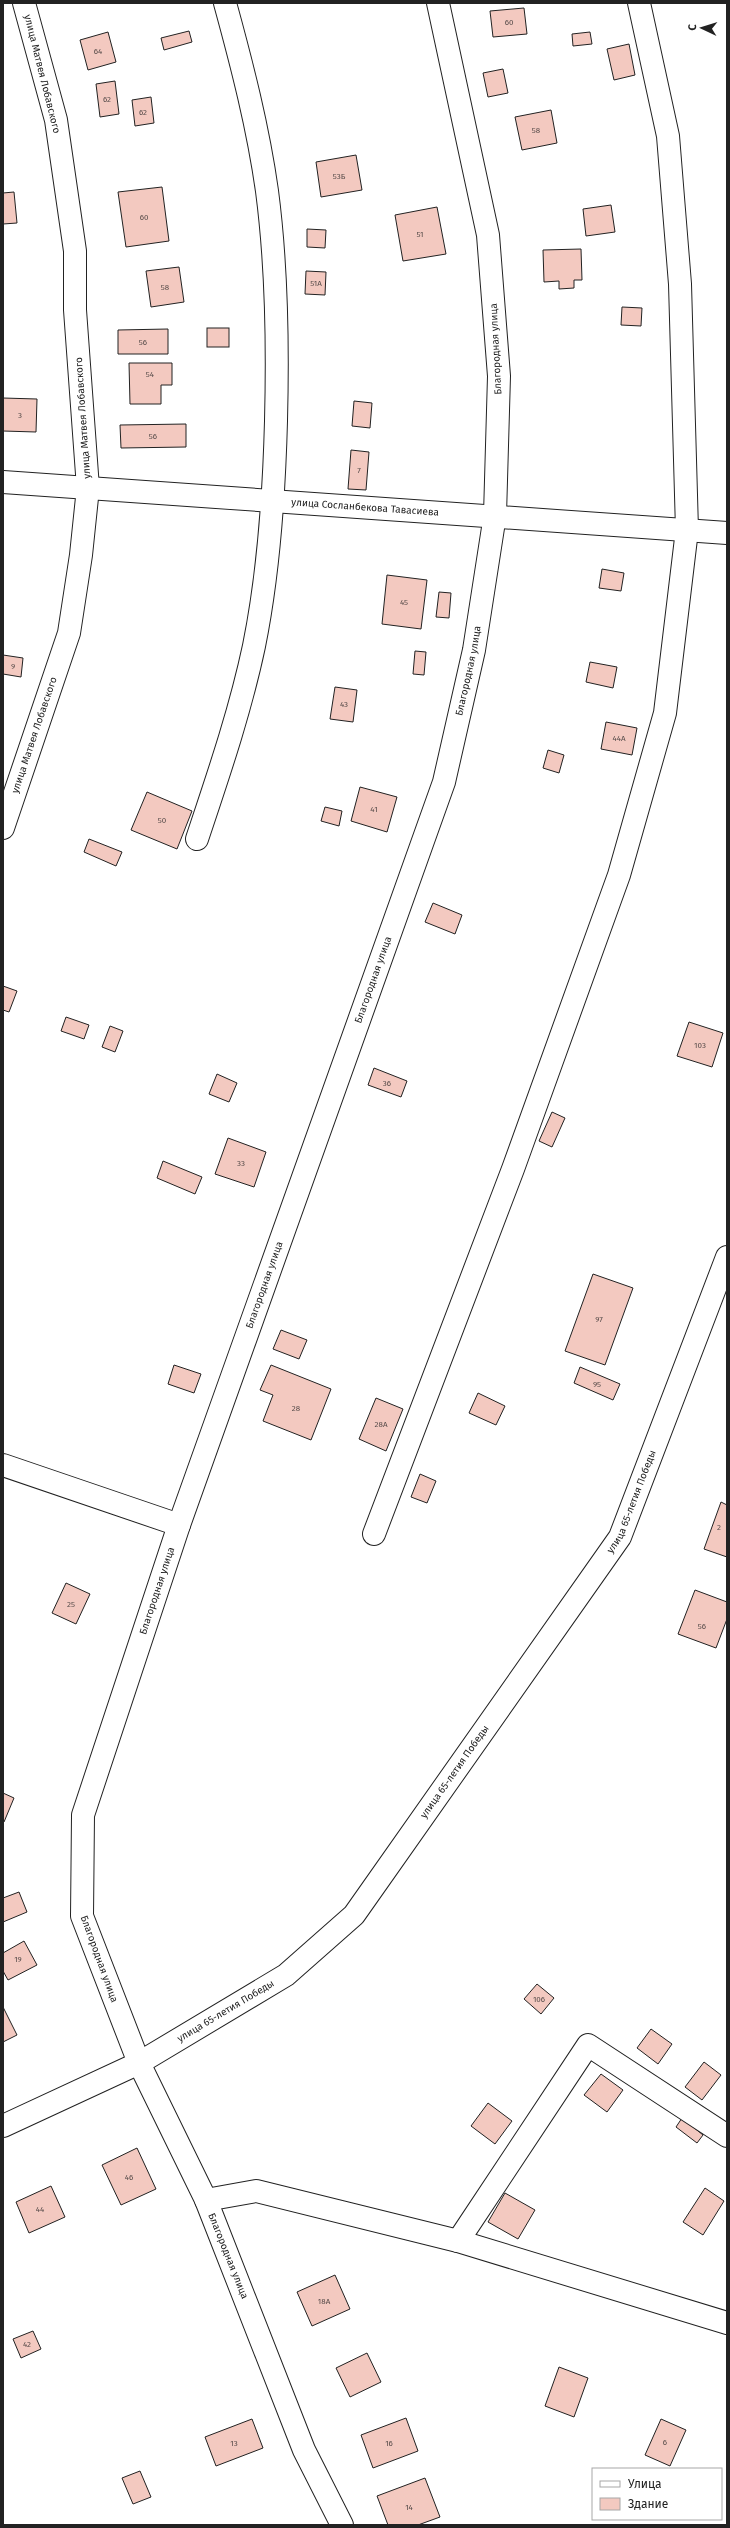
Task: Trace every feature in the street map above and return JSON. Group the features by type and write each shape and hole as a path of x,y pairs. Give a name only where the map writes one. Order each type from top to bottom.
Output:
{"street":[{"name":"улица Матвея Лобавского","path":"3,828 69,633 81,555 88,488 75,310 75,251 56,120 24,3"},
{"path":"197,839 223,762 253,648 265,582 274,502 278,378 276,286 272,234 257,135 225,3"},
{"name":"Благородная улица","path":"342,2525 304,2450 206,2200 139,2063 82,1916 83,1815 179,1525 444,782 474,650 495,515 499,376 488,235 438,3"},
{"path":"374,1534 513,1169 619,875 665,713 687,530 680,284 668,136 639,3"},
{"name":"улица Сосланбекова Тавасиева","path":"3,482 274,502 495,515 727,533"},
{"name":"улица 65-летия Победы","path":"3,2126 139,2063 286,1975 354,1915 620,1537 723,1278 727,1257"},
{"path":"3,1465 179,1525"},
{"path":"458,2241 588,2045 727,2136"},
{"path":"206,2200 256,2192 458,2241 727,2323"}],"building":[{"path":"524,8 527,34 493,37 490,11"},
{"path":"189,31 192,42 164,50 161,38"},
{"path":"108,32 116,62 88,70 80,40"},
{"path":"590,32 592,44 573,46 572,34"},
{"path":"629,44 635,75 614,80 607,49"},
{"path":"503,69 508,93 488,97 483,73"},
{"path":"115,81 119,114 100,117 96,84"},
{"path":"151,97 154,123 135,126 132,100"},
{"path":"551,110 557,143 522,150 515,117"},
{"path":"356,155 362,190 321,197 316,162"},
{"path":"162,187 169,241 126,247 118,192"},
{"path":"14,192 17,223 3,224 3,193"},
{"path":"611,205 615,232 586,236 583,209"},
{"path":"437,207 446,254 403,261 395,215"},
{"path":"307,229 326,230 325,248 307,247"},
{"path":"581,249 582,280 574,280 574,288 559,289 559,281 544,282 543,250"},
{"path":"179,267 184,302 151,307 146,271"},
{"path":"306,271 326,272 325,295 305,294"},
{"path":"622,307 642,308 641,326 621,325"},
{"path":"207,328 229,328 229,347 207,347"},
{"path":"168,329 168,354 118,354 118,330"},
{"path":"129,363 172,363 172,385 161,385 161,404 130,404"},
{"path":"3,398 37,399 36,432 3,431"},
{"path":"354,401 372,403 370,428 352,426"},
{"path":"186,424 186,447 121,448 120,425"},
{"path":"351,450 369,452 366,490 348,489"},
{"path":"602,569 624,573 621,591 599,588"},
{"path":"387,575 427,580 421,629 382,624"},
{"path":"439,592 451,593 449,618 436,617"},
{"path":"415,651 426,652 424,675 413,674"},
{"path":"3,655 23,658 21,677 3,674"},
{"path":"590,662 617,667 613,688 586,682"},
{"path":"335,687 357,690 353,722 330,719"},
{"path":"606,722 637,728 632,755 601,749"},
{"path":"548,750 564,755 559,773 543,768"},
{"path":"360,787 397,797 387,832 351,821"},
{"path":"147,792 192,811 177,849 131,830"},
{"path":"325,807 342,811 339,826 321,821"},
{"path":"89,839 122,852 116,866 84,852"},
{"path":"433,903 462,915 455,934 425,922"},
{"path":"3,986 17,991 9,1012 3,1010"},
{"path":"66,1017 89,1025 84,1039 61,1031"},
{"path":"689,1022 723,1033 712,1067 677,1056"},
{"path":"110,1026 123,1031 115,1052 102,1047"},
{"path":"374,1068 407,1081 401,1097 368,1085"},
{"path":"217,1074 237,1083 229,1102 209,1094"},
{"path":"552,1112 565,1118 552,1147 539,1141"},
{"path":"228,1138 266,1152 254,1187 215,1174"},
{"path":"163,1161 202,1177 195,1194 157,1178"},
{"path":"593,1274 633,1288 605,1365 565,1351"},
{"path":"281,1330 307,1340 299,1359 273,1349"},
{"path":"174,1365 201,1374 194,1393 168,1384"},
{"path":"271,1365 331,1389 311,1440 263,1421 273,1395 260,1390"},
{"path":"580,1367 620,1384 613,1400 574,1383"},
{"path":"478,1393 505,1406 496,1425 469,1413"},
{"path":"376,1398 403,1409 386,1451 359,1439"},
{"path":"420,1474 436,1481 427,1503 411,1497"},
{"path":"721,1502 727,1505 727,1557 704,1549"},
{"path":"66,1583 90,1594 76,1624 52,1613"},
{"path":"695,1590 727,1602 727,1619 716,1648 678,1634"},
{"path":"3,1793 14,1798 4,1822 3,1821"},
{"path":"19,1892 27,1912 3,1922 3,1898"},
{"path":"24,1941 37,1965 8,1980 3,1971 3,1953"},
{"path":"537,1984 554,1998 541,2014 524,1999"},
{"path":"3,2007 17,2035 3,2042"},
{"path":"651,2029 672,2044 658,2064 637,2048"},
{"path":"704,2062 721,2075 702,2100 685,2087"},
{"path":"601,2074 623,2090 607,2112 584,2095"},
{"path":"488,2103 512,2121 495,2144 471,2126"},
{"path":"682,2118 703,2135 697,2143 676,2127"},
{"path":"137,2148 156,2189 121,2205 102,2165"},
{"path":"51,2186 65,2217 29,2233 16,2202"},
{"path":"705,2188 724,2201 703,2235 683,2222"},
{"path":"505,2193 535,2210 518,2239 488,2222"},
{"path":"335,2275 350,2309 312,2326 297,2292"},
{"path":"33,2331 41,2349 21,2358 13,2339"},
{"path":"367,2353 381,2382 350,2397 336,2368"},
{"path":"559,2367 588,2378 574,2417 545,2406"},
{"path":"406,2418 418,2451 373,2468 361,2435"},
{"path":"252,2419 263,2448 216,2466 205,2437"},
{"path":"661,2419 686,2430 670,2466 645,2455"},
{"path":"140,2471 151,2497 133,2504 122,2478"},
{"path":"425,2478 440,2517 418,2525 388,2525 377,2496"}]}
